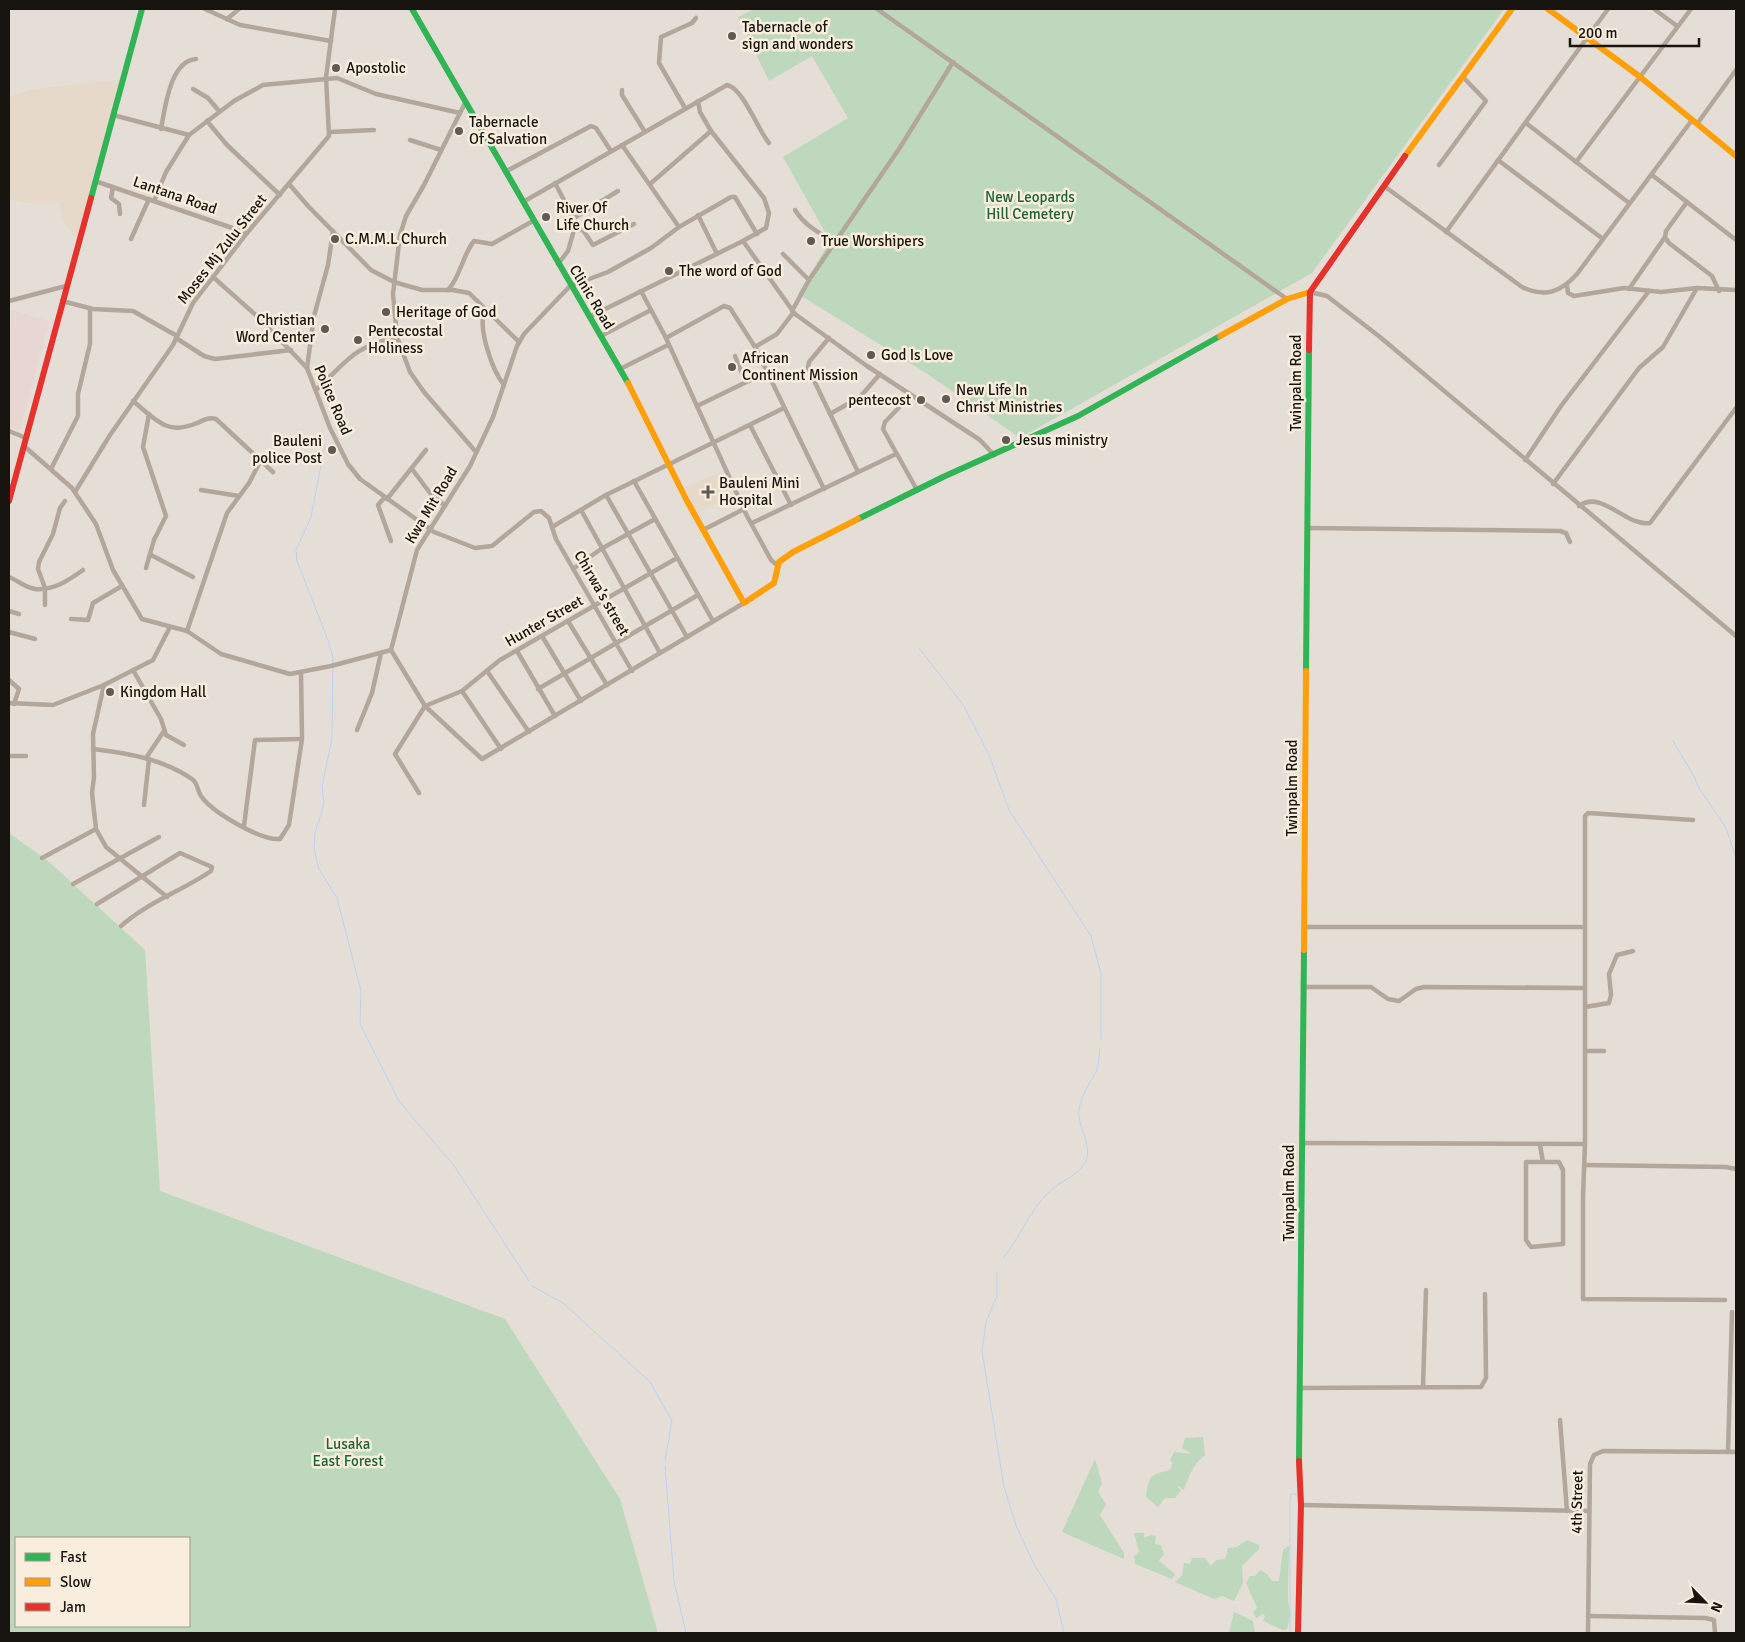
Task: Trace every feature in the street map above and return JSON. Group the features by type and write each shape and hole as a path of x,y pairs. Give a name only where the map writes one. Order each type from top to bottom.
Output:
{"street":[{"path":"9,501 142,9"},
{"path":"205,9 250,27 330,41"},
{"path":"227,19 239,9"},
{"path":"335,9 326,77 330,132 374,130"},
{"name":"Clinic Road","path":"412,9 570,286 620,369 668,464 744,603"},
{"path":"877,9 1287,298"},
{"path":"1310,292 1348,234 1512,9"},
{"path":"1548,9 1639,76 1736,156"},
{"path":"1446,232 1608,9"},
{"path":"1654,9 1677,26"},
{"path":"1576,162 1691,9"},
{"path":"685,108 659,63 661,37 692,24 696,18"},
{"path":"161,129 169,88 175,76 187,61 196,59"},
{"path":"755,347 777,334 792,312 809,280 899,149 953,62"},
{"path":"1384,186 1522,288 1529,291 1550,292 1567,285 1629,203 1736,70"},
{"path":"131,239 166,172 189,136 219,111 263,85 326,77 343,80 376,94 460,113"},
{"path":"1440,165 1486,101 1463,77"},
{"path":"523,202 725,86 732,86 740,96 769,143"},
{"path":"192,90 208,98 219,111"},
{"path":"622,90 622,95 645,132"},
{"path":"589,317 743,242 766,228 769,220 768,206 758,189 711,131 702,117 698,101"},
{"path":"465,103 402,227 394,282 394,306 402,355 414,379 476,452"},
{"path":"113,115 189,136"},
{"path":"207,121 227,145 280,195"},
{"path":"1526,123 1629,203"},
{"path":"505,172 590,126 596,128 611,151"},
{"path":"650,184 711,131"},
{"name":"Moses Mj Zulu Street","path":"75,492 133,401 177,337 193,303 247,233 326,141 330,132"},
{"path":"410,140 442,150"},
{"path":"622,145 679,227"},
{"path":"1498,160 1603,238"},
{"path":"1652,175 1736,240"},
{"name":"Lantana Road","path":"94,181 247,233"},
{"path":"289,184 366,266 394,282 422,290 448,290 469,293 519,342"},
{"path":"555,184 574,218 575,230 568,251 558,264"},
{"path":"113,187 111,198 119,204 120,214"},
{"path":"574,218 618,191"},
{"path":"570,286 608,272 651,248 679,227 733,196 757,234"},
{"path":"1629,289 1687,202"},
{"path":"795,210 806,224 835,242"},
{"path":"698,216 717,254"},
{"path":"448,290 456,281 460,266 474,241 492,244 534,221"},
{"path":"575,230 583,230 593,245 634,224"},
{"path":"307,368 314,316 328,265 333,231"},
{"path":"1665,237 1669,244 1712,276 1719,291"},
{"path":"743,242 792,312 880,374 980,440 994,455"},
{"path":"783,254 809,280"},
{"name":"Police Road","path":"213,277 307,368 317,389 327,422 348,464 360,479 429,529"},
{"path":"1567,285 1568,293 1574,296 1629,289 1667,292 1697,288 1719,291 1736,290"},
{"path":"9,301 66,286"},
{"name":"Kwa Mit Road","path":"391,650 414,558 429,529 445,506 476,452 504,386 519,342 570,286"},
{"path":"1553,484 1639,368 1663,347 1697,288"},
{"path":"641,291 666,338 744,509 772,560 778,565"},
{"path":"1524,460 1561,406 1649,291"},
{"path":"24,446 75,492 96,524 113,570 142,619 187,632 221,654 286,673 301,672 333,665 391,650 425,706 482,759 744,603 774,583 778,565 793,552 917,490 1103,403 1287,298 1310,292 1327,296 1360,321 1736,636"},
{"name":"Twinpalm Road","path":"1298,1633 1301,1505 1300,1388 1310,292"},
{"path":"62,301 90,308 133,311 177,337 204,356 215,359 290,350"},
{"path":"666,338 727,306 755,347 824,488"},
{"path":"51,470 78,416 78,394 90,344 90,308"},
{"path":"485,309 481,317 482,331 496,372 504,386"},
{"path":"601,336 651,310"},
{"path":"317,389 342,362 358,350 374,343 398,337"},
{"path":"829,338 808,365 858,472"},
{"path":"620,369 668,345"},
{"path":"735,356 745,380"},
{"path":"696,406 745,380 766,372"},
{"path":"830,414 858,399 880,374"},
{"path":"912,395 883,426 884,433 917,490"},
{"path":"133,401 162,424 179,430 213,418 274,472"},
{"path":"552,528 606,495 668,464 715,444 784,408"},
{"path":"1579,506 1585,501 1594,500 1640,522 1650,523 1736,408"},
{"path":"146,568 154,540 166,516 143,447 149,414"},
{"path":"750,425 791,505"},
{"path":"9,432 26,438"},
{"path":"391,541 378,505 412,469 426,450"},
{"path":"752,523 896,454"},
{"path":"187,632 225,519 262,460"},
{"path":"412,469 430,493 445,506"},
{"path":"634,481 713,621"},
{"path":"201,490 238,496"},
{"path":"606,495 687,637"},
{"path":"45,605 45,588 38,568 39,562 53,534 60,508 65,501"},
{"path":"703,530 744,509"},
{"path":"581,510 660,653"},
{"name":"Chirwa’s street","path":"429,529 462,544 480,549 492,546 536,511 547,515 573,569 632,671"},
{"path":"573,569 601,549 655,518"},
{"path":"1307,528 1560,530 1566,533 1570,542"},
{"path":"151,554 193,577"},
{"name":"Hunter Street","path":"425,706 462,691 500,660 678,558"},
{"path":"9,577 34,589 45,588 65,582 83,570"},
{"path":"71,619 88,620 93,603 122,586"},
{"path":"538,689 617,643 644,624 698,595"},
{"path":"9,611 19,614"},
{"path":"568,621 607,684"},
{"path":"9,680 19,689 12,703 57,704 104,685 155,658 170,627"},
{"path":"9,632 35,639"},
{"path":"542,636 581,700"},
{"path":"517,651 555,716"},
{"path":"357,730 372,693 381,653"},
{"path":"133,670 161,719 164,731 168,737 184,745"},
{"path":"487,671 529,732"},
{"path":"93,749 148,759 193,779 201,796 222,816 261,835 277,840 285,833 289,825 302,739 301,672"},
{"path":"104,685 93,734 94,777 92,794 96,829 106,847 167,897"},
{"path":"462,691 501,749"},
{"path":"419,792 395,754 425,706"},
{"path":"144,805 148,759 164,731"},
{"path":"244,826 248,807 255,740 302,739"},
{"path":"9,756 26,756"},
{"path":"1693,820 1588,813 1585,816 1584,988 1586,1144 1584,1166 1583,1299 1726,1300"},
{"path":"42,858 96,829"},
{"path":"73,884 159,837"},
{"path":"97,904 180,853 212,868 211,871 191,885 132,916 121,926"},
{"path":"1304,927 1584,927"},
{"path":"1585,1007 1609,1003 1611,995 1610,968 1617,954 1633,951"},
{"path":"1303,987 1371,987 1388,999 1399,1001 1424,987 1584,988"},
{"path":"1585,1051 1604,1051"},
{"path":"1302,1143 1586,1144"},
{"path":"1540,1145 1543,1162"},
{"path":"1526,1162 1543,1162 1559,1162 1564,1170 1563,1244 1531,1247 1526,1240 1526,1162"},
{"path":"1584,1166 1726,1167 1736,1169"},
{"path":"1423,1387 1426,1290"},
{"path":"1300,1388 1482,1387 1485,1383 1485,1294"},
{"path":"1728,1452 1732,1312"},
{"path":"1560,1420 1567,1510"},
{"name":"4th Street","path":"1588,1633 1590,1464 1592,1458 1598,1452 1736,1452"},
{"path":"1301,1505 1589,1511"},
{"path":"1588,1616 1705,1618 1714,1620 1715,1633"}],"shaded area":[{"path":"115,80 118,85 77,238 64,223 59,202 26,203 9,199 9,97 32,89"},
{"path":"11,310 49,321 20,430 9,427"},
{"name":"Bauleni Mini Hospital","path":"721,472 733,496 697,513 684,487"}],"green space":[{"name":"New Leopards Hill Cemetery","path":"754,9 1504,9 1312,273 1020,438 926,373 798,294 830,241 783,157 848,118 812,56 769,81 738,17"},
{"name":"Lusaka East Forest","path":"9,833 47,860 145,950 160,1191 505,1319 620,1499 658,1633 9,1633"},
{"path":"1203,1437 1205,1456 1195,1466 1184,1490 1176,1485 1181,1490 1175,1498 1165,1498 1158,1507 1146,1497 1149,1481 1154,1475 1170,1470 1173,1463 1170,1461 1174,1452 1192,1454 1182,1448 1185,1438"},
{"path":"1095,1459 1102,1483 1098,1492 1106,1504 1100,1515 1124,1553 1124,1559 1062,1532"},
{"path":"1134,1533 1144,1533 1144,1538 1151,1535 1156,1536 1155,1544 1161,1545 1164,1554 1159,1561 1175,1574 1172,1579 1135,1564 1134,1556 1139,1552"},
{"path":"1247,1540 1259,1545 1259,1549 1242,1566 1243,1583 1234,1601 1222,1596 1214,1599 1175,1582 1182,1576 1184,1563 1190,1564 1192,1558 1205,1558 1211,1566 1216,1560 1225,1559 1228,1548 1237,1547"},
{"path":"1289,1546 1288,1602 1291,1614 1287,1629 1283,1630 1263,1621 1265,1616 1263,1614 1256,1618 1253,1612 1257,1608 1246,1583 1250,1576 1255,1576 1260,1570 1267,1574 1272,1581 1279,1581 1283,1550"},
{"path":"1234,1612 1253,1621 1255,1633 1229,1633"}],"waterway":[{"path":"325,444 311,517 296,550 297,561 333,657 332,739 322,786 324,804 315,833 314,849 319,869 337,898 361,991 360,1024 399,1101 455,1167 529,1281"},
{"path":"919,648 964,706 989,755 1009,810 1091,936 1101,974 1101,1039"},
{"path":"1673,741 1699,788 1726,828 1736,858"},
{"path":"1003,1258 1042,1199 1053,1188 1077,1172 1085,1163 1088,1150 1080,1124 1079,1110 1083,1095 1096,1072 1100,1049"},
{"path":"997,1272 997,1296 986,1322 982,1351 1004,1487 1017,1528 1035,1566 1056,1599 1064,1633"},
{"path":"532,1286 563,1303 650,1382 672,1421 665,1460"},
{"path":"665,1466 674,1581 686,1633"},
{"path":"1290,1542 1290,1500 1291,1494 1297,1494"},
{"path":"1290,1545 1290,1631"},
{"path":"111,1633 112,1627"}],"traffic: fast":[{"path":"91,198 142,9"},
{"path":"412,9 628,383"},
{"path":"858,519 943,477 1078,416 1220,336"},
{"path":"1306,671 1309,350"},
{"path":"1299,1461 1304,950"}],"traffic: slow":[{"path":"1405,156 1512,9"},
{"path":"1548,9 1639,76 1736,156"},
{"path":"1220,336 1287,299 1310,292"},
{"path":"628,383 687,501 744,603 774,583 779,562 793,552 858,519"},
{"path":"1304,950 1306,671"}],"traffic: jam":[{"path":"1309,350 1310,292 1405,156"},
{"path":"9,501 91,198"},
{"path":"1298,1633 1301,1505 1299,1461"}],"place":[{"name":"Tabernacle of sign and wonders","path":"732,36"},
{"name":"Apostolic","path":"336,68"},
{"name":"Tabernacle Of Salvation","path":"459,131"},
{"name":"River Of Life Church","path":"546,217"},
{"name":"C.M.M.L Church","path":"335,239"},
{"name":"True Worshipers","path":"811,241"},
{"name":"The word of God","path":"669,271"},
{"name":"Heritage of God","path":"386,312"},
{"name":"Christian Word Center","path":"325,329"},
{"name":"Pentecostal Holiness","path":"358,340"},
{"name":"God Is Love","path":"871,355"},
{"name":"African Continent Mission","path":"732,367"},
{"name":"New Life In Christ Ministries","path":"946,399"},
{"name":"pentecost","path":"921,400"},
{"name":"Jesus ministry","path":"1006,440"},
{"name":"Bauleni police Post","path":"332,450"},
{"name":"Bauleni Mini Hospital","path":"708,492"},
{"name":"Kingdom Hall","path":"110,692"}]}
